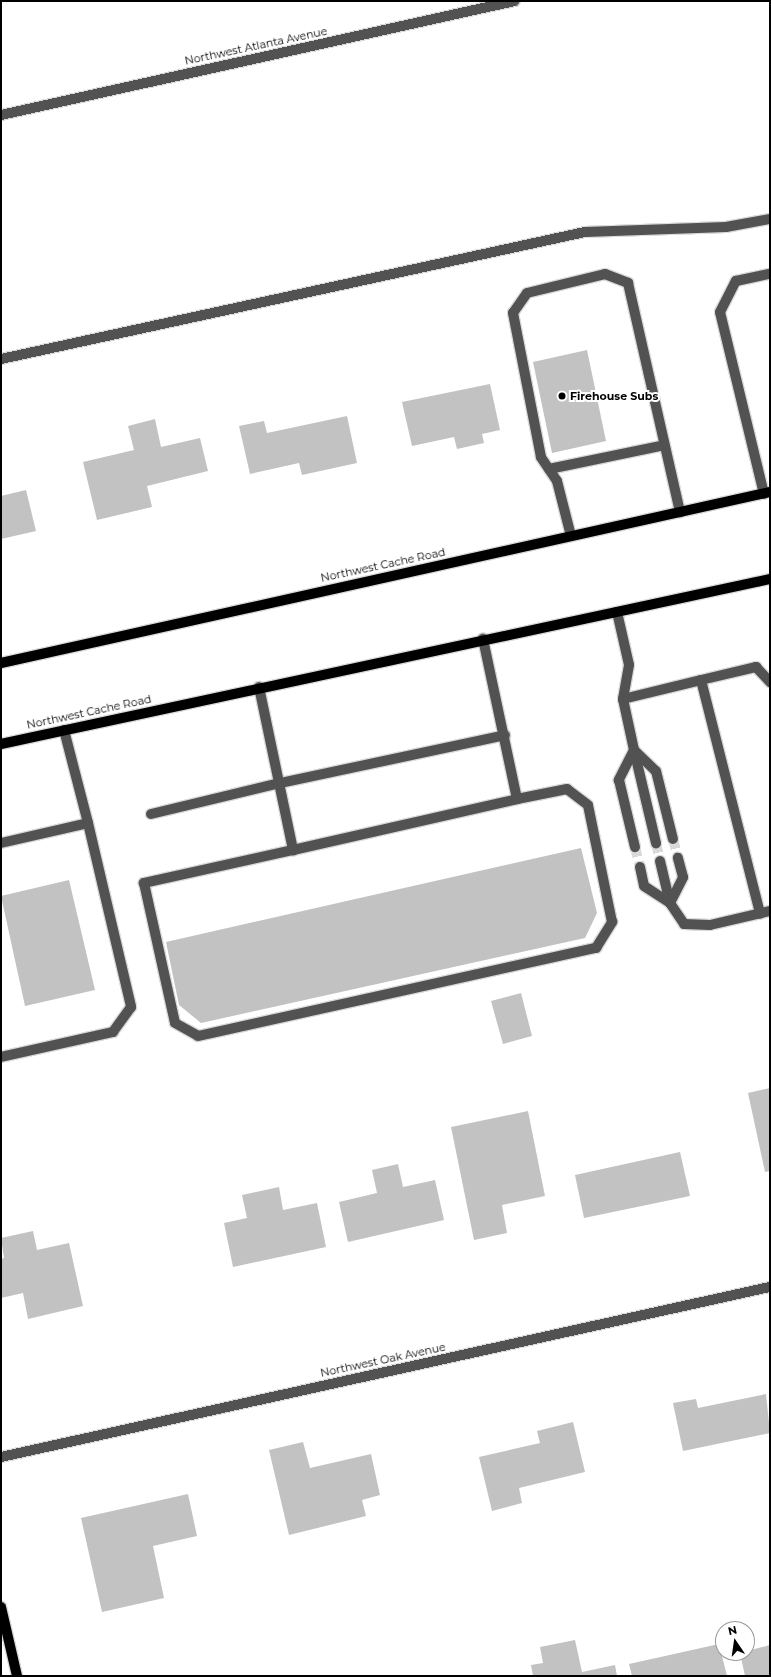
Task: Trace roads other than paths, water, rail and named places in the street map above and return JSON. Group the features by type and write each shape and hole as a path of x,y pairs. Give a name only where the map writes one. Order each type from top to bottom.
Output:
{"main road":[{"name":"Northwest Cache Road","path":"1,663 767,493"},
{"name":"Northwest Cache Road","path":"1,744 259,687 770,579"},
{"path":"1,1607 17,1676"}],"street":[{"name":"Northwest Atlanta Avenue","path":"1,115 515,1"},
{"path":"1,359 585,232 726,227 770,219"},
{"path":"571,536 557,481 541,457 513,313 528,293 605,274 628,283 680,512"},
{"path":"767,493 720,312 736,281 770,274"},
{"path":"549,469 665,445"},
{"path":"618,612 629,665 623,699 656,843"},
{"path":"483,639 505,735 517,799"},
{"path":"623,699 756,667 770,682"},
{"path":"701,680 760,914"},
{"path":"259,687 293,850"},
{"path":"1,1057 113,1032 131,1007 88,823 64,730"},
{"path":"151,814 280,783 505,735"},
{"path":"634,750 656,771 673,839"},
{"path":"634,750 619,780 635,847"},
{"path":"567,789 588,805 612,922 596,948 198,1036 175,1023 144,883 293,850 567,789"},
{"path":"1,843 88,823"},
{"path":"670,903 682,877 678,858"},
{"path":"660,861 670,903 684,924 710,925 770,911"},
{"path":"640,867 644,886 670,903"},
{"name":"Northwest Oak Avenue","path":"1,1457 770,1287"}],"tunnel":[{"path":"673,839 678,858"},
{"path":"656,843 660,861"},
{"path":"635,847 640,867"}],"place":[{"name":"Firehouse Subs","path":"562,396"}]}
